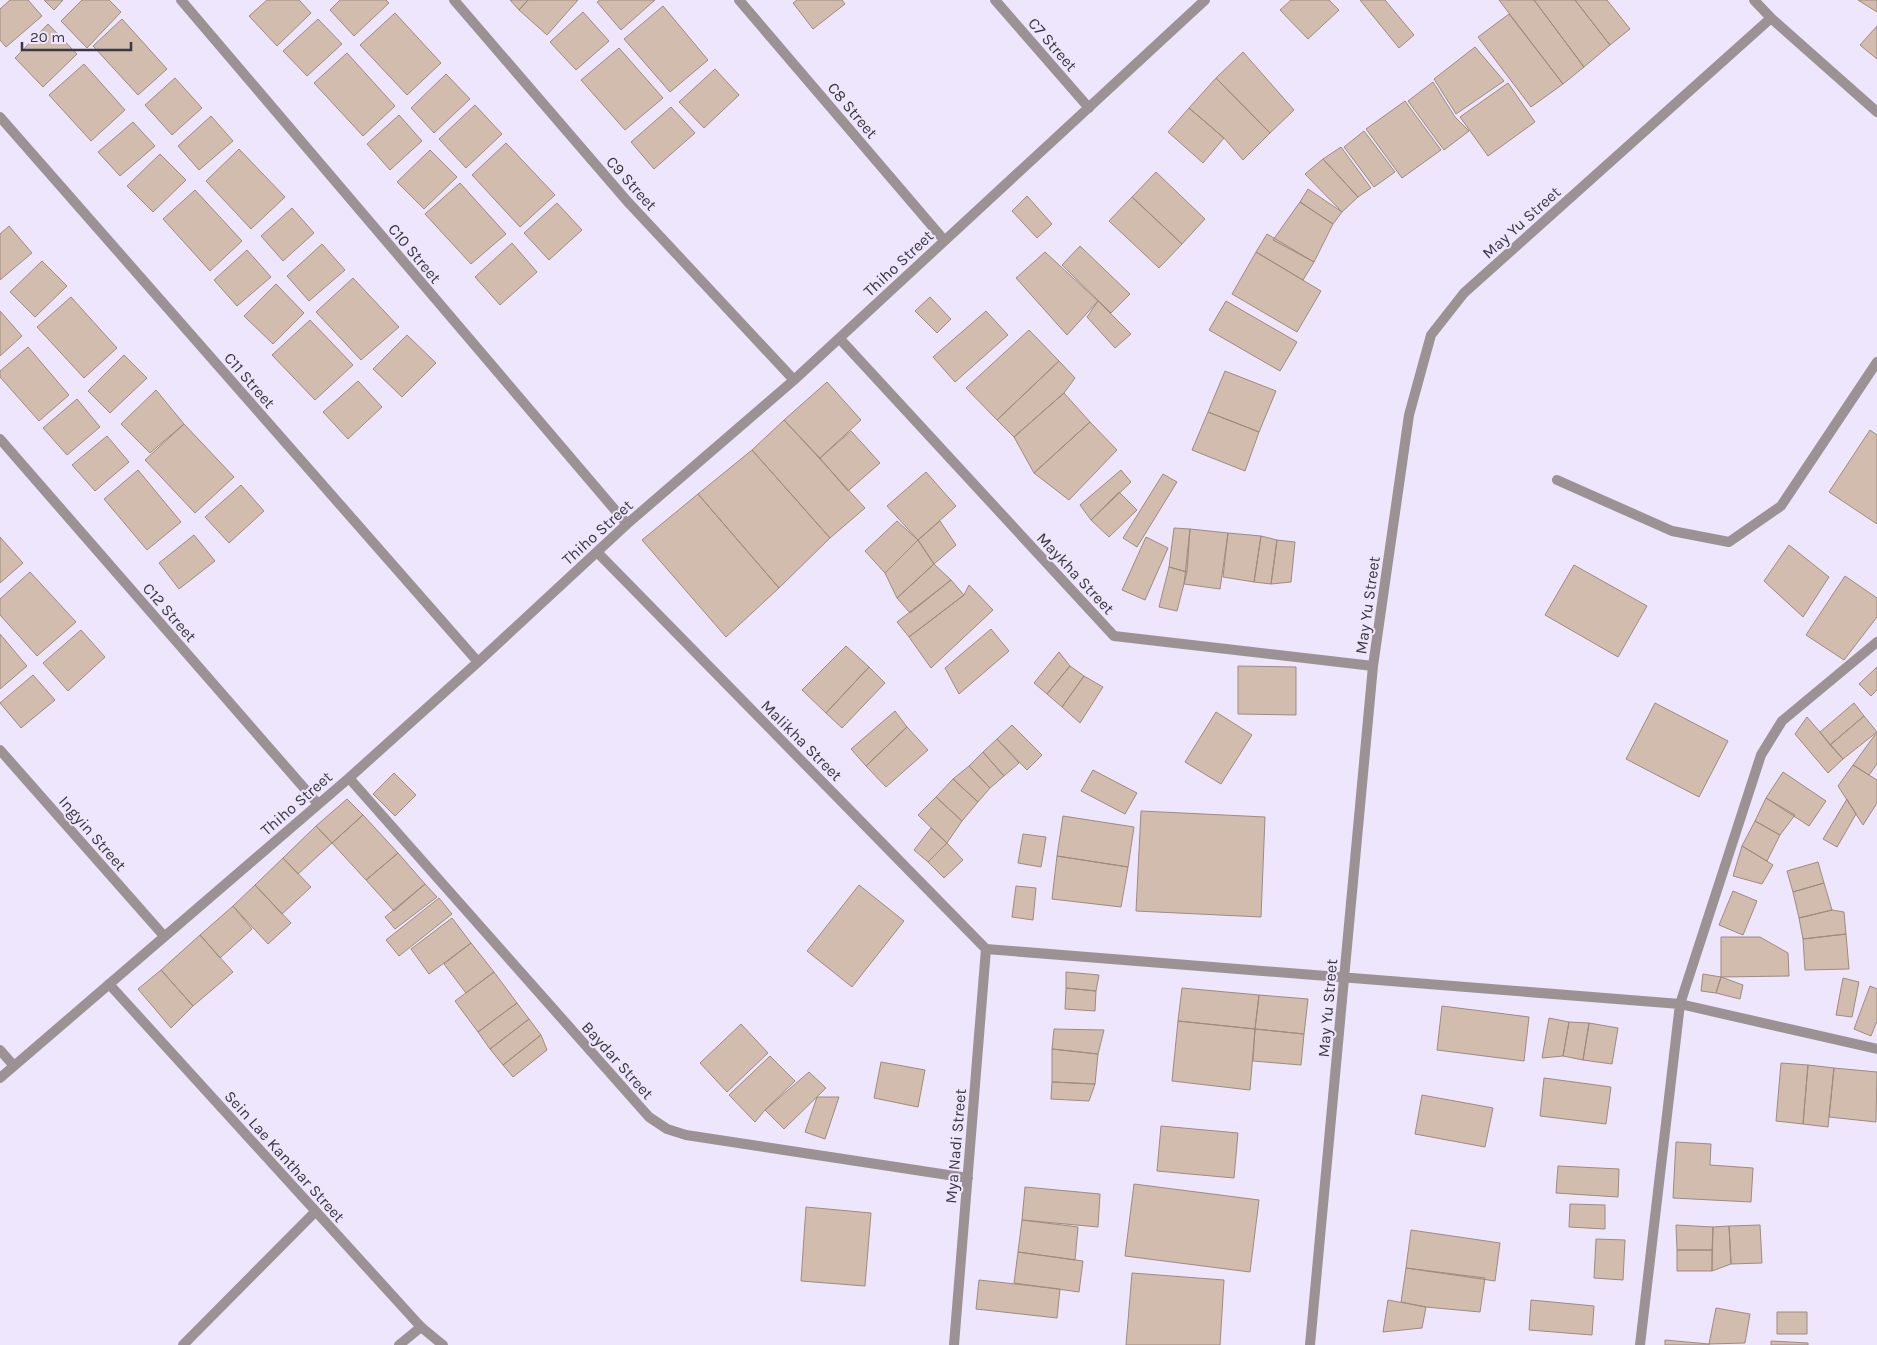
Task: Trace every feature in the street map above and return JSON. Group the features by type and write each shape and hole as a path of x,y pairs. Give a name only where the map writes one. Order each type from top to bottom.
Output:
{"street":[{"name":"C10 Street","path":"181,0 627,524"},
{"name":"C9 Street","path":"454,0 627,201 794,380"},
{"name":"C8 Street","path":"739,0 944,240"},
{"name":"C7 Street","path":"995,0 1089,108"},
{"name":"Thiho Street","path":"0,1078 349,778 627,524 840,339 944,240 1205,0"},
{"path":"1754,0 1771,18 1877,112"},
{"name":"May Yu Street","path":"1310,1345 1373,666 1409,415 1431,335 1464,293 1771,18"},
{"name":"C11 Street","path":"0,117 478,662"},
{"name":"Maykha Street","path":"840,339 1114,636 1373,666"},
{"path":"1557,480 1672,531 1729,542 1781,506 1877,362"},
{"name":"C12 Street","path":"0,439 318,804"},
{"name":"Malikha Street","path":"596,552 986,949"},
{"path":"1640,1345 1680,1004 1762,755 1782,722 1877,642"},
{"name":"Ingyin Street","path":"0,750 164,936"},
{"name":"Baydar Street","path":"349,778 649,1117 667,1129 686,1135 968,1178"},
{"path":"986,949 1680,1004 1877,1049"},
{"name":"Mya Nadi Street","path":"954,1345 986,949"},
{"name":"Sein Lae Kanthar Street","path":"109,984 421,1327 442,1345"},
{"path":"0,1050 14,1066"},
{"path":"184,1345 316,1212"},
{"path":"399,1345 421,1327"}],"building":[{"path":"10,0 28,0 42,16 6,47 0,40 0,9"},
{"path":"44,0 63,0 54,10"},
{"path":"82,0 109,0 121,12 87,48 61,21"},
{"path":"267,0 299,0 311,13 277,46 249,16"},
{"path":"340,0 386,0 389,3 354,36 330,10"},
{"path":"510,0 528,0 519,10"},
{"path":"528,0 578,0 547,35 519,10"},
{"path":"600,0 655,0 621,30 597,2"},
{"path":"797,0 842,0 845,4 813,29 793,3"},
{"path":"1291,0 1329,0 1339,10 1308,39 1280,10"},
{"path":"1360,0 1385,0 1414,35 1399,48"},
{"path":"1499,0 1534,0 1584,67 1563,84"},
{"path":"1534,0 1575,0 1610,45 1584,67"},
{"path":"1575,0 1607,0 1630,29 1610,45"},
{"path":"1858,0 1877,0 1877,12"},
{"path":"663,6 708,60 670,92 624,39"},
{"path":"583,12 609,41 576,70 550,42"},
{"path":"395,13 441,63 407,95 360,45"},
{"path":"1509,14 1563,84 1531,107 1478,37"},
{"path":"122,19 167,69 138,95 93,46"},
{"path":"318,19 342,44 307,76 283,51"},
{"path":"48,24 77,54 43,87 15,58"},
{"path":"1877,26 1877,59 1860,45"},
{"path":"1475,47 1504,81 1456,114 1434,79"},
{"path":"619,48 663,98 625,130 581,80"},
{"path":"1243,52 1294,110 1270,133 1216,78"},
{"path":"347,53 395,106 363,136 314,83"},
{"path":"84,64 125,110 91,141 49,95"},
{"path":"715,69 739,95 704,128 679,102"},
{"path":"446,74 470,99 434,133 411,108"},
{"path":"175,78 202,108 172,135 145,105"},
{"path":"1216,78 1270,133 1243,160 1224,138 1189,108"},
{"path":"1433,82 1455,117 1469,131 1444,150 1408,101"},
{"path":"1508,83 1535,122 1488,156 1460,117"},
{"path":"1405,101 1441,150 1402,178 1366,129"},
{"path":"475,105 502,134 466,168 439,139"},
{"path":"671,107 695,133 654,169 631,142"},
{"path":"1189,108 1224,138 1203,163 1168,132"},
{"path":"399,115 422,141 390,170 367,144"},
{"path":"211,116 233,141 199,170 178,146"},
{"path":"133,122 155,146 120,176 98,152"},
{"path":"1364,131 1395,172 1374,187 1344,147"},
{"path":"506,143 555,195 520,227 472,175"},
{"path":"1341,147 1371,188 1358,197 1323,159"},
{"path":"239,149 285,197 251,229 206,181"},
{"path":"430,150 457,177 424,209 397,182"},
{"path":"160,154 186,180 153,212 127,186"},
{"path":"1323,159 1358,197 1342,212 1305,174"},
{"path":"1156,172 1205,219 1182,244 1132,197"},
{"path":"460,183 506,234 471,264 425,214"},
{"path":"1308,189 1342,212 1333,224 1300,202"},
{"path":"195,190 242,241 210,271 163,219"},
{"path":"1027,196 1052,224 1037,238 1012,211"},
{"path":"1132,197 1182,244 1159,268 1109,221"},
{"path":"1300,202 1333,224 1314,262 1273,240"},
{"path":"557,203 582,230 549,260 524,233"},
{"path":"292,208 314,233 283,261 261,236"},
{"path":"9,226 32,253 0,280 0,234"},
{"path":"1267,234 1314,262 1303,280 1256,252"},
{"path":"512,243 537,272 500,305 475,277"},
{"path":"322,244 345,270 309,301 287,276"},
{"path":"1080,246 1130,294 1111,313 1062,265"},
{"path":"247,250 271,277 237,306 214,280"},
{"path":"1045,252 1098,301 1067,335 1016,278"},
{"path":"1256,252 1321,291 1297,332 1232,294"},
{"path":"42,261 67,286 35,317 10,292"},
{"path":"353,278 399,327 361,360 316,312"},
{"path":"276,284 304,313 273,344 244,316"},
{"path":"71,297 117,348 84,378 37,327"},
{"path":"930,297 951,319 937,333 915,311"},
{"path":"1098,301 1131,334 1115,348 1087,317"},
{"path":"1226,301 1297,342 1280,371 1209,330"},
{"path":"0,311 22,336 0,356"},
{"path":"986,311 1008,335 955,382 933,357"},
{"path":"310,320 353,365 315,400 272,355"},
{"path":"1029,330 1059,361 997,420 966,388"},
{"path":"407,335 436,363 402,397 373,369"},
{"path":"28,347 69,395 39,421 0,377 0,371"},
{"path":"124,355 147,378 110,413 88,391"},
{"path":"1059,361 1075,378 1064,393 1014,437 997,420"},
{"path":"1225,371 1276,391 1259,432 1208,412"},
{"path":"358,381 382,407 348,439 323,412"},
{"path":"827,382 861,420 820,458 784,420"},
{"path":"156,390 184,424 150,453 121,424"},
{"path":"1064,393 1090,422 1034,473 1014,437"},
{"path":"77,399 100,427 67,455 43,428"},
{"path":"1208,412 1259,432 1245,471 1192,450"},
{"path":"784,420 865,508 830,538 752,450"},
{"path":"1090,422 1117,450 1069,500 1034,473"},
{"path":"184,424 234,477 195,513 145,460"},
{"path":"1870,430 1877,435 1877,524 1829,492"},
{"path":"851,431 880,463 848,491 820,458"},
{"path":"107,436 129,462 95,491 72,465"},
{"path":"752,450 830,538 779,588 698,494"},
{"path":"138,470 181,522 147,550 104,499"},
{"path":"1121,470 1131,482 1091,520 1080,505"},
{"path":"926,472 956,506 918,540 887,506"},
{"path":"1163,474 1177,482 1137,547 1123,538"},
{"path":"241,485 264,511 229,543 205,517"},
{"path":"1119,492 1137,510 1109,537 1091,520"},
{"path":"698,494 779,588 726,637 642,540"},
{"path":"897,521 918,540 885,573 865,551"},
{"path":"940,521 956,545 934,564 918,540"},
{"path":"1174,528 1190,529 1187,572 1169,567"},
{"path":"1190,529 1228,533 1220,589 1184,584"},
{"path":"1228,533 1261,536 1254,582 1223,577"},
{"path":"194,535 215,561 179,589 159,563"},
{"path":"1261,536 1277,540 1271,584 1254,582"},
{"path":"0,537 23,563 0,583"},
{"path":"1146,537 1168,548 1145,600 1122,590"},
{"path":"918,540 934,564 897,598 885,573"},
{"path":"1277,540 1295,542 1291,582 1271,584"},
{"path":"1789,545 1829,577 1803,617 1764,581"},
{"path":"934,564 951,580 910,613 897,598"},
{"path":"1574,565 1647,606 1618,657 1545,615"},
{"path":"1169,567 1187,572 1177,611 1159,607"},
{"path":"30,572 76,622 37,656 0,615 0,599"},
{"path":"1845,576 1877,598 1877,617 1844,660 1806,635"},
{"path":"951,580 964,595 909,637 897,622"},
{"path":"969,585 993,610 931,668 909,637 964,595"},
{"path":"991,629 1009,651 959,694 945,668"},
{"path":"81,630 105,657 68,691 43,663"},
{"path":"0,634 27,666 0,689"},
{"path":"846,646 869,667 826,713 802,690"},
{"path":"1059,652 1070,666 1047,694 1034,683"},
{"path":"1070,666 1084,676 1062,707 1047,694"},
{"path":"1238,666 1296,667 1296,715 1238,714"},
{"path":"869,667 885,683 842,728 826,713"},
{"path":"1877,667 1877,690 1871,696 1859,684"},
{"path":"33,675 55,700 21,728 0,703"},
{"path":"1084,676 1103,687 1080,723 1062,707"},
{"path":"1655,703 1728,741 1699,797 1626,759"},
{"path":"1854,703 1864,716 1830,745 1820,732"},
{"path":"895,711 907,727 866,766 851,749"},
{"path":"1216,712 1252,735 1221,784 1185,762"},
{"path":"1864,716 1877,732 1843,759 1830,745"},
{"path":"1807,717 1843,759 1828,773 1795,734"},
{"path":"1012,725 1042,755 1027,770 997,739"},
{"path":"907,727 928,750 886,787 866,766"},
{"path":"1877,732 1877,764 1869,775 1853,765"},
{"path":"997,739 1019,763 1004,776 983,752"},
{"path":"983,752 1004,776 990,788 969,766"},
{"path":"1853,765 1877,780 1877,803 1863,825 1838,786"},
{"path":"969,766 990,788 978,802 953,779"},
{"path":"1093,770 1137,793 1125,814 1081,791"},
{"path":"1783,772 1826,801 1809,826 1766,798"},
{"path":"394,773 416,795 395,816 373,794"},
{"path":"953,779 978,802 962,821 936,797"},
{"path":"936,797 962,821 947,843 918,815"},
{"path":"1766,798 1795,815 1780,835 1755,821"},
{"path":"347,799 363,815 332,843 316,826"},
{"path":"1847,799 1856,814 1837,847 1823,839"},
{"path":"1141,811 1265,817 1261,917 1136,911"},
{"path":"363,815 398,853 366,880 332,843"},
{"path":"1063,816 1134,827 1128,867 1057,856"},
{"path":"1755,821 1780,835 1767,861 1742,846"},
{"path":"316,826 332,843 298,874 283,858"},
{"path":"931,828 947,843 928,862 914,850"},
{"path":"1023,834 1046,837 1041,867 1018,863"},
{"path":"947,843 963,860 944,878 928,862"},
{"path":"1742,846 1773,865 1762,884 1733,876"},
{"path":"398,853 425,884 394,911 366,880"},
{"path":"1057,856 1128,867 1121,907 1052,899"},
{"path":"283,858 311,887 282,914 255,885"},
{"path":"1818,862 1824,883 1793,892 1787,871"},
{"path":"1824,883 1832,910 1799,918 1793,892"},
{"path":"425,884 437,897 395,929 385,917"},
{"path":"255,885 291,923 268,944 233,906"},
{"path":"859,885 904,921 852,987 807,951"},
{"path":"1016,886 1036,888 1033,920 1012,917"},
{"path":"1733,891 1757,901 1743,935 1719,925"},
{"path":"439,898 452,914 399,956 386,940"},
{"path":"233,906 252,929 220,958 200,935"},
{"path":"1832,910 1844,912 1846,934 1803,939 1799,918"},
{"path":"452,918 471,943 429,974 411,949"},
{"path":"1846,934 1849,969 1805,970 1803,939"},
{"path":"200,935 233,972 193,1006 161,970"},
{"path":"1721,937 1760,937 1788,953 1789,976 1721,977"},
{"path":"471,943 494,972 466,993 444,964"},
{"path":"161,970 193,1006 171,1028 138,989"},
{"path":"494,972 517,1003 478,1032 455,1001"},
{"path":"1066,972 1099,975 1096,991 1066,988"},
{"path":"1703,974 1721,977 1716,993 1701,991"},
{"path":"1721,977 1743,985 1740,999 1716,993"},
{"path":"1843,978 1859,982 1852,1017 1836,1015"},
{"path":"1870,986 1877,989 1877,1021 1871,1036 1854,1029"},
{"path":"1066,988 1096,991 1095,1011 1065,1009"},
{"path":"1182,988 1259,995 1255,1029 1178,1021"},
{"path":"1259,995 1308,999 1304,1034 1255,1029"},
{"path":"517,1003 529,1019 490,1049 478,1032"},
{"path":"1442,1006 1529,1017 1524,1061 1437,1050"},
{"path":"1549,1018 1569,1022 1563,1056 1542,1058"},
{"path":"529,1019 541,1035 503,1065 490,1049"},
{"path":"1178,1021 1255,1029 1250,1090 1172,1081"},
{"path":"1569,1022 1589,1023 1583,1060 1563,1056"},
{"path":"1589,1023 1618,1028 1612,1064 1583,1060"},
{"path":"741,1024 768,1053 727,1092 700,1063"},
{"path":"1054,1029 1104,1030 1098,1054 1052,1049"},
{"path":"1255,1029 1304,1034 1301,1065 1253,1061"},
{"path":"541,1035 547,1050 513,1077 503,1065"},
{"path":"1052,1049 1098,1054 1095,1084 1052,1082"},
{"path":"770,1056 795,1081 755,1122 729,1095"},
{"path":"881,1062 925,1070 918,1107 874,1098"},
{"path":"1781,1063 1808,1065 1803,1124 1776,1121"},
{"path":"1808,1065 1834,1068 1828,1127 1803,1124"},
{"path":"1834,1068 1877,1072 1876,1122 1829,1117"},
{"path":"809,1072 826,1088 784,1129 765,1110"},
{"path":"1544,1078 1611,1087 1606,1124 1540,1116"},
{"path":"1052,1082 1095,1084 1089,1101 1051,1099"},
{"path":"1422,1095 1493,1108 1485,1147 1415,1134"},
{"path":"817,1097 839,1097 825,1139 805,1132"},
{"path":"1161,1126 1238,1133 1234,1178 1157,1171"},
{"path":"1676,1142 1711,1144 1710,1165 1753,1168 1751,1202 1673,1198"},
{"path":"1558,1166 1619,1169 1618,1197 1556,1193"},
{"path":"1134,1184 1259,1200 1250,1272 1125,1256"},
{"path":"1025,1187 1100,1194 1098,1227 1022,1220"},
{"path":"1570,1204 1605,1205 1605,1229 1569,1227"},
{"path":"806,1207 871,1213 865,1286 801,1281"},
{"path":"1022,1220 1078,1227 1075,1260 1018,1252"},
{"path":"1676,1225 1713,1227 1712,1250 1677,1250"},
{"path":"1760,1225 1762,1263 1731,1264 1729,1226"},
{"path":"1729,1226 1731,1264 1712,1271 1713,1227"},
{"path":"1411,1230 1500,1243 1495,1281 1406,1268"},
{"path":"1596,1239 1625,1240 1623,1280 1594,1278"},
{"path":"1677,1250 1712,1250 1712,1271 1677,1271"},
{"path":"1018,1252 1083,1261 1079,1292 1014,1283"},
{"path":"1406,1268 1485,1278 1480,1312 1426,1307 1401,1302"},
{"path":"1132,1273 1224,1280 1220,1345 1126,1345"},
{"path":"979,1280 1060,1289 1057,1318 976,1309"},
{"path":"1388,1300 1426,1307 1422,1328 1383,1332"},
{"path":"1531,1300 1594,1306 1592,1335 1529,1330"},
{"path":"1716,1308 1750,1314 1745,1343 1709,1344"},
{"path":"1777,1312 1807,1312 1807,1334 1777,1334"},
{"path":"1665,1340 1709,1344 1709,1345 1665,1345"},
{"path":"1771,1341 1808,1343 1808,1345 1771,1345"}]}
